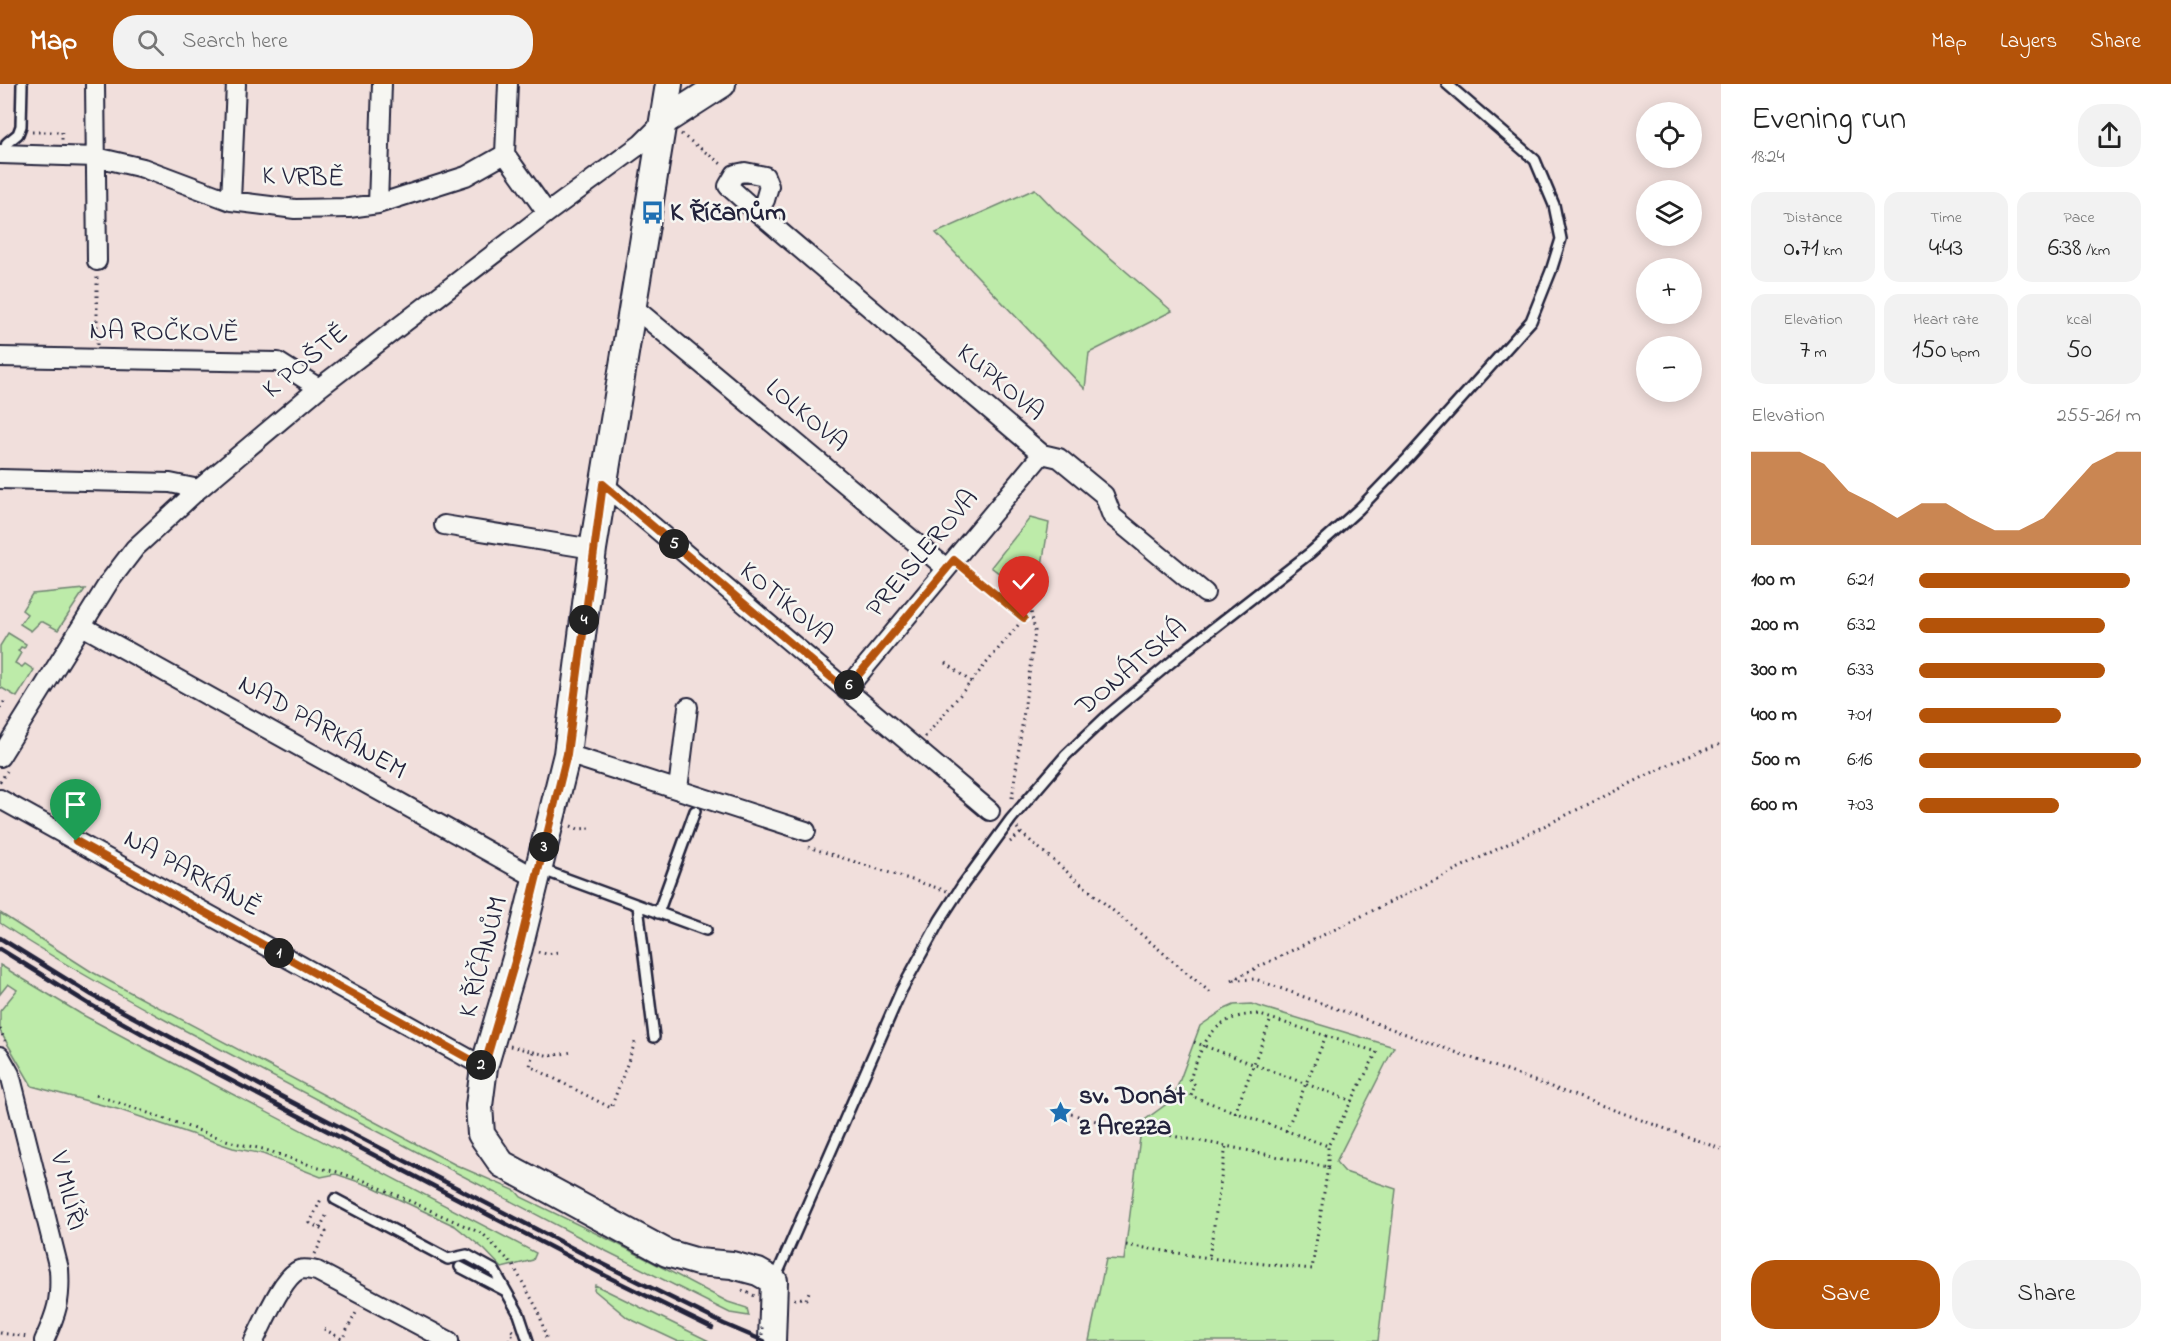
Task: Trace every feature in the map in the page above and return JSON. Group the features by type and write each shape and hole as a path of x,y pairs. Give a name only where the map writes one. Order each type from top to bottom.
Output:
{"street":[{"path":"95,84 97,261"},
{"path":"231,201 236,84"},
{"path":"378,204 382,84"},
{"path":"508,84 505,154 547,213"},
{"name":"K ŘÍČANŮM","path":"669,84 631,305 593,549 567,754 519,948 484,1067 479,1106 482,1134 502,1164 667,1253 698,1262 732,1265 758,1272 774,1281"},
{"name":"K POŠTĚ","path":"0,757 109,582 135,548 199,489 319,388 641,144 663,122 722,84"},
{"name":"K VRBĚ","path":"2,154 96,157 143,168 231,201 296,209 349,208 378,204 466,176 505,154"},
{"path":"735,174 745,172 765,176 770,186 757,212"},
{"name":"KUPKOVA","path":"735,174 728,186 757,212 1042,454 1059,458 1104,495 1112,516 1205,593"},
{"name":"LOLKOVA","path":"631,305 950,564"},
{"name":"NA ROČKOVĚ","path":"0,357 278,362 319,388"},
{"name":"PREISLEROVA","path":"846,690 1042,454"},
{"path":"0,479 170,483 199,489"},
{"name":"KOTÍKOVA","path":"603,484 990,811"},
{"path":"444,525 593,549"},
{"name":"NAD PARKÁNEM","path":"82,626 537,873"},
{"path":"678,789 688,707"},
{"path":"567,754 806,831"},
{"name":"NA PARKÁNĚ","path":"0,799 484,1067"},
{"name":"V MILÍŘI","path":"0,1056 10,1074 59,1269 61,1293 58,1304 37,1338"},
{"path":"254,1341 286,1281 299,1270 307,1269 317,1271 448,1341"},
{"path":"767,1333 774,1281"}],"lane":[{"path":"2,154 7,143 19,131 22,84"},
{"name":"DONÁTSKÁ","path":"774,1281 883,1028 920,956 957,894 1009,821 1066,754 1108,715 1335,531 1384,484 1531,321 1561,239 1554,205 1535,160 1447,84"},
{"path":"658,913 695,811"},
{"path":"537,873 706,930"},
{"path":"638,906 654,1038"},
{"path":"335,1199 448,1258 466,1255 494,1270 519,1314 528,1341"},
{"path":"460,1267 506,1291"}],"path":[{"path":"663,122 735,174"},
{"path":"19,131 62,132 61,146"},
{"path":"97,261 97,358"},
{"path":"1020,558 1035,631 1009,821 1020,833 1212,994"},
{"path":"916,749 1024,618 950,564"},
{"path":"946,663 971,682"},
{"path":"0,708 6,699"},
{"path":"1721,744 1684,757 1232,980 1255,979 1721,1149"},
{"path":"806,831 807,847 957,894"},
{"path":"1003,848 1020,833"},
{"path":"1126,1245 1209,1258 1312,1269 1328,1167 1328,1146 1377,1052 1257,1014 1230,1020 1211,1033 1202,1045 1190,1079 1195,1084 1191,1096 1328,1146"},
{"path":"1235,1113 1271,1018"},
{"path":"1286,1131 1326,1036"},
{"path":"533,1052 530,1066 611,1108 636,1040"},
{"path":"492,1042 550,1056 572,1052"},
{"path":"1194,1042 1352,1101"},
{"path":"1071,1114 1111,1125"},
{"path":"1141,1130 1328,1167"},
{"path":"1209,1258 1226,1146"},
{"path":"307,1269 327,1232 310,1223 322,1196"},
{"path":"320,1228 326,1216"},
{"path":"324,1329 342,1340 365,1297"},
{"path":"0,1333 37,1338"}],"green space":[{"path":"1035,189 1055,210 1172,311 1089,353 1085,389 936,233"},
{"path":"1030,518 1049,523 1036,601 991,567"},
{"path":"85,589 58,630 43,622 31,631 20,624 27,614 22,610 32,594"},
{"path":"8,633 26,644 18,651 21,653 15,663 22,667 25,664 34,670 17,697 0,687 0,646"},
{"path":"0,913 92,972 456,1165 516,1191 521,1197 616,1243 728,1302 747,1308 749,1316 730,1313 604,1250 167,1021 82,974 20,936 0,923"},
{"path":"0,965 81,1014 536,1253 533,1260 502,1268 485,1250 455,1226 373,1187 336,1174 321,1177 263,1154 233,1148 117,1109 32,1086 0,1031 0,1011 17,990 8,984 0,994"},
{"path":"1251,1004 1394,1047 1336,1162 1345,1172 1396,1189 1378,1341 1089,1341 1106,1259 1124,1260 1142,1122 1172,1100 1169,1099 1172,1092 1175,1093 1200,1026 1234,1005"},
{"path":"595,1285 709,1341 677,1341 628,1318 594,1290"}],"railway":[{"path":"0,938 92,995 271,1091 599,1262 724,1324 764,1341"},
{"path":"0,949 89,1004 159,1043 606,1276 712,1328"}],"place":[{"name":"K Říčanům","path":"652,213"},
{"name":"sv. Donát z Arezza","path":"1061,1112"}],"route":[{"path":"76,841 484,1067 519,948 567,754 603,484 846,690 954,560 1024,618"}]}
